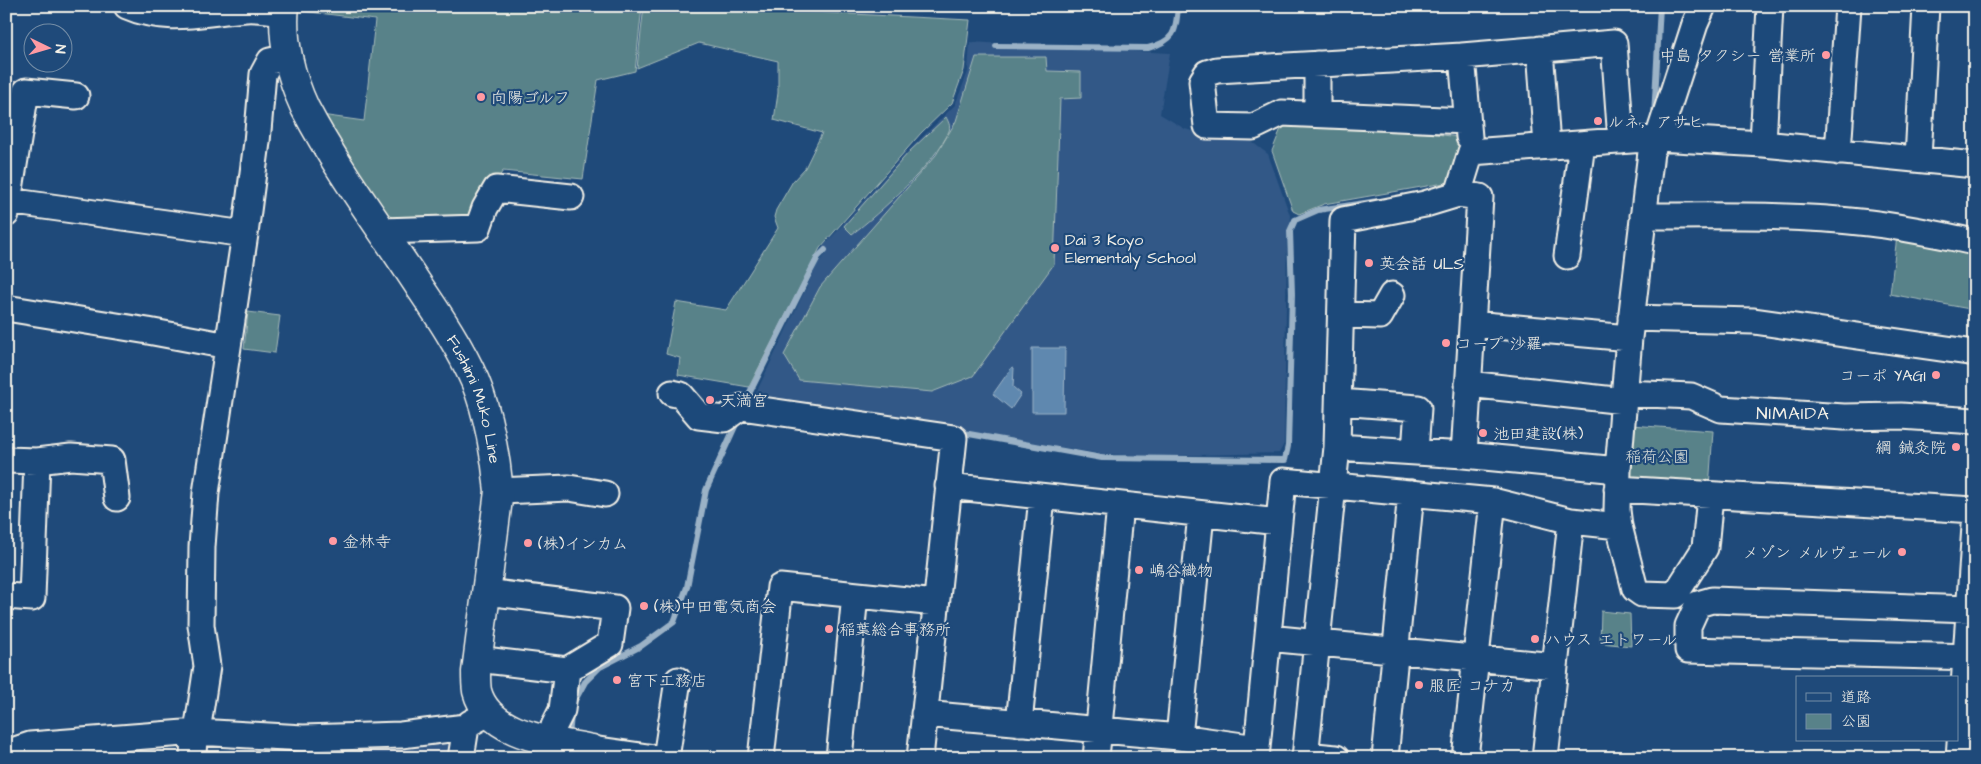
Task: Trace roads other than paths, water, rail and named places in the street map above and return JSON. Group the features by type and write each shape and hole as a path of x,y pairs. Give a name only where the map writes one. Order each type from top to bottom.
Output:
{"main road":[{"name":"Fushimi Muko Line","path":"285,9 285,35 289,57 300,97 313,123 348,180 452,335 476,382 496,464 499,492 477,659 477,691 489,713 506,727 592,754"}],"street":[{"path":"127,6 168,17 248,9 285,9"},
{"path":"1704,6 1695,24 1658,138 1651,152 1643,216 1630,328 1616,510 1635,589 1642,594 1675,595 1705,548 1710,496"},
{"path":"1763,144 1770,6"},
{"path":"1838,152 1848,6"},
{"path":"1918,159 1926,6"},
{"path":"1468,121 1332,116 1282,112 1253,127 1208,126 1202,81 1207,73 1217,70 1462,56 1614,43 1621,141"},
{"path":"1540,49 1547,146"},
{"path":"1458,194 1471,152 1462,56"},
{"path":"193,758 207,666 201,625 204,520 218,406 245,234 257,142 263,74 270,61 289,57"},
{"path":"1316,114 1317,64"},
{"path":"76,96 26,91 7,208 245,234"},
{"path":"1471,152 1658,138 1763,144 1975,165"},
{"path":"1567,256 1582,144"},
{"path":"382,231 478,228 485,208 496,189 571,197"},
{"path":"1336,758 1305,756 1337,446 1342,315 1343,220 1425,204 1458,194 1480,197 1464,455"},
{"path":"1643,216 1827,219 1905,228 1975,242"},
{"path":"1342,315 1380,316 1392,296"},
{"path":"6,308 228,346"},
{"path":"1473,324 1630,328 1754,321 1975,353"},
{"path":"1468,384 1625,397 1690,396 1721,409 1844,416 1901,416 1975,421"},
{"path":"672,393 681,394 699,416 724,419 746,408 954,438 920,758"},
{"path":"1339,402 1418,408 1415,452"},
{"path":"1337,446 1464,455 1710,496 1975,510"},
{"path":"6,460 37,461 71,457 112,460 117,498"},
{"path":"6,596 32,598 37,461"},
{"path":"924,714 1179,737 1257,753 1283,480 1493,501 1571,521 1619,526"},
{"path":"948,486 1280,522"},
{"path":"499,492 569,488 605,494"},
{"path":"1385,758 1411,493"},
{"path":"1019,723 1042,496"},
{"path":"1465,758 1493,501"},
{"path":"1096,758 1120,505"},
{"path":"1179,737 1200,514"},
{"path":"1545,758 1571,521"},
{"path":"1959,758 1971,657 1970,609 1975,526"},
{"path":"761,758 780,587 936,603"},
{"path":"477,659 567,670 610,644 615,608 486,592"},
{"path":"839,758 855,595"},
{"path":"1970,609 1712,600 1698,604 1688,626 1688,650 1971,657"},
{"path":"1268,638 1555,666"},
{"path":"552,741 554,726 562,710 567,670"},
{"path":"666,758 678,680"},
{"path":"461,758 466,727 489,713"},
{"path":"6,754 30,744 196,732 302,748 466,727"},
{"path":"592,754 655,758"}],"waterway":[{"path":"996,46 1148,48 1163,42 1172,34 1176,23 1178,6"},
{"path":"1654,117 1660,6"},
{"path":"958,432 1102,458 1285,460 1288,446 1292,294 1290,231 1295,220 1318,210 1378,201"},
{"path":"746,400 818,257 825,250"},
{"path":"574,702 585,682 600,667 641,646 674,622 687,587 706,490 738,420"},
{"path":"569,737 571,715"}],"place":[{"name":"中島 タクシー 営業所","path":"1826,55"},
{"name":"向陽ゴルフ","path":"481,97"},
{"name":"ルネ，アサヒ","path":"1598,121"},
{"name":"Dai 3 Koyo Elementaly School","path":"1055,248"},
{"name":"英会話 ULS","path":"1369,263"},
{"name":"コープ 沙羅","path":"1446,343"},
{"name":"コーポ YAGI","path":"1936,375"},
{"name":"天満宮","path":"710,400"},
{"name":"池田建設(株)","path":"1483,433"},
{"name":"綱 鍼灸院","path":"1956,447"},
{"name":"金林寺","path":"333,541"},
{"name":"(株)インカム","path":"528,543"},
{"name":"メゾン メルヴェール","path":"1902,552"},
{"name":"嶋谷織物","path":"1139,570"},
{"name":"(株)中田電気商会","path":"644,606"},
{"name":"稲葉総合事務所","path":"829,629"},
{"name":"ハウス エトワール","path":"1535,639"},
{"name":"宮下工務店","path":"617,680"},
{"name":"服匠 コナカ","path":"1419,685"}],"district":[{"name":"NIMAIDA","path":"1793,413"}],"park label":[{"name":"稲荷公園","path":"1657,456"}]}
